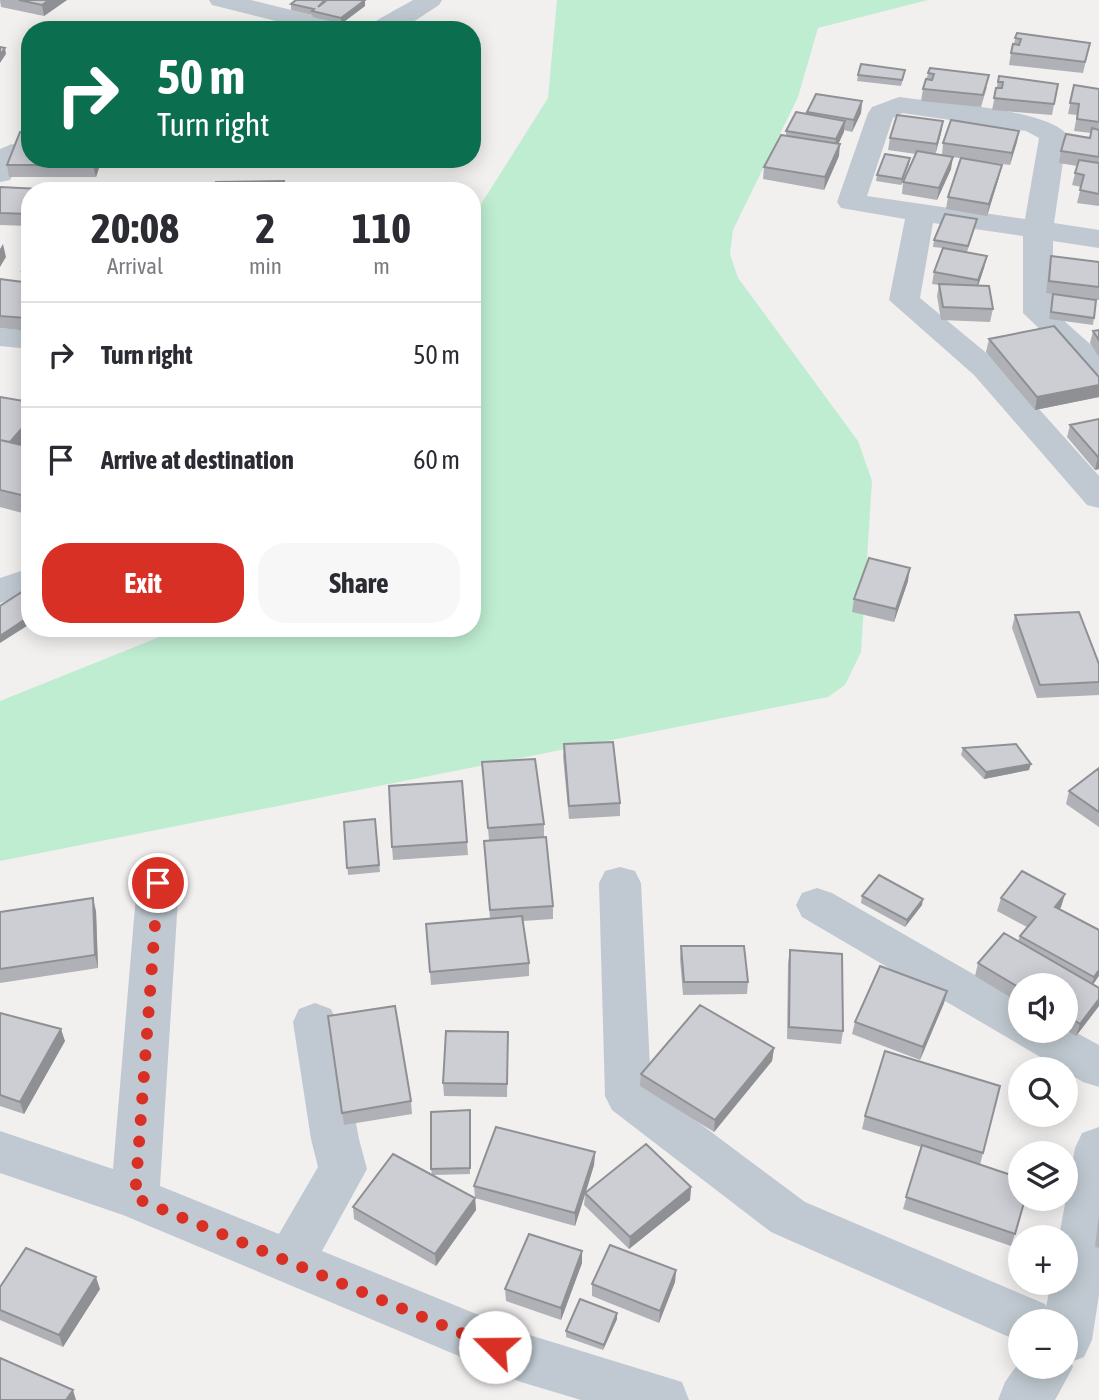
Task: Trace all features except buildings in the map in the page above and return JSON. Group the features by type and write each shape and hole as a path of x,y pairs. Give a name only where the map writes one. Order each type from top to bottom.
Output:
{"street":[{"path":"221,0 306,21"},
{"path":"397,21 430,0"},
{"path":"1099,239 1038,231 851,202 881,113 899,105 1033,124 1053,135 1038,231 1038,313 1099,369"},
{"path":"921,212 904,300 985,368 1099,497"},
{"path":"0,337 21,339"},
{"path":"135,1198 158,883"},
{"path":"620,883 628,1096 788,1217 1008,1319"},
{"path":"817,905 1008,1016"},
{"path":"289,1262 343,1169 314,1022"},
{"path":"1055,1043 1099,1068"},
{"path":"1062,1309 1099,1148"},
{"path":"0,1152 135,1198 521,1357 663,1400"},
{"path":"1024,1400 1035,1379"}],"green space":[{"path":"557,0 928,0 818,28 798,97 733,230 730,254 738,278 858,441 872,481 861,652 845,685 828,697 0,861 0,701 160,637 481,637 481,204 548,98"}],"route":[{"path":"158,883 135,1198 495,1347"}]}
